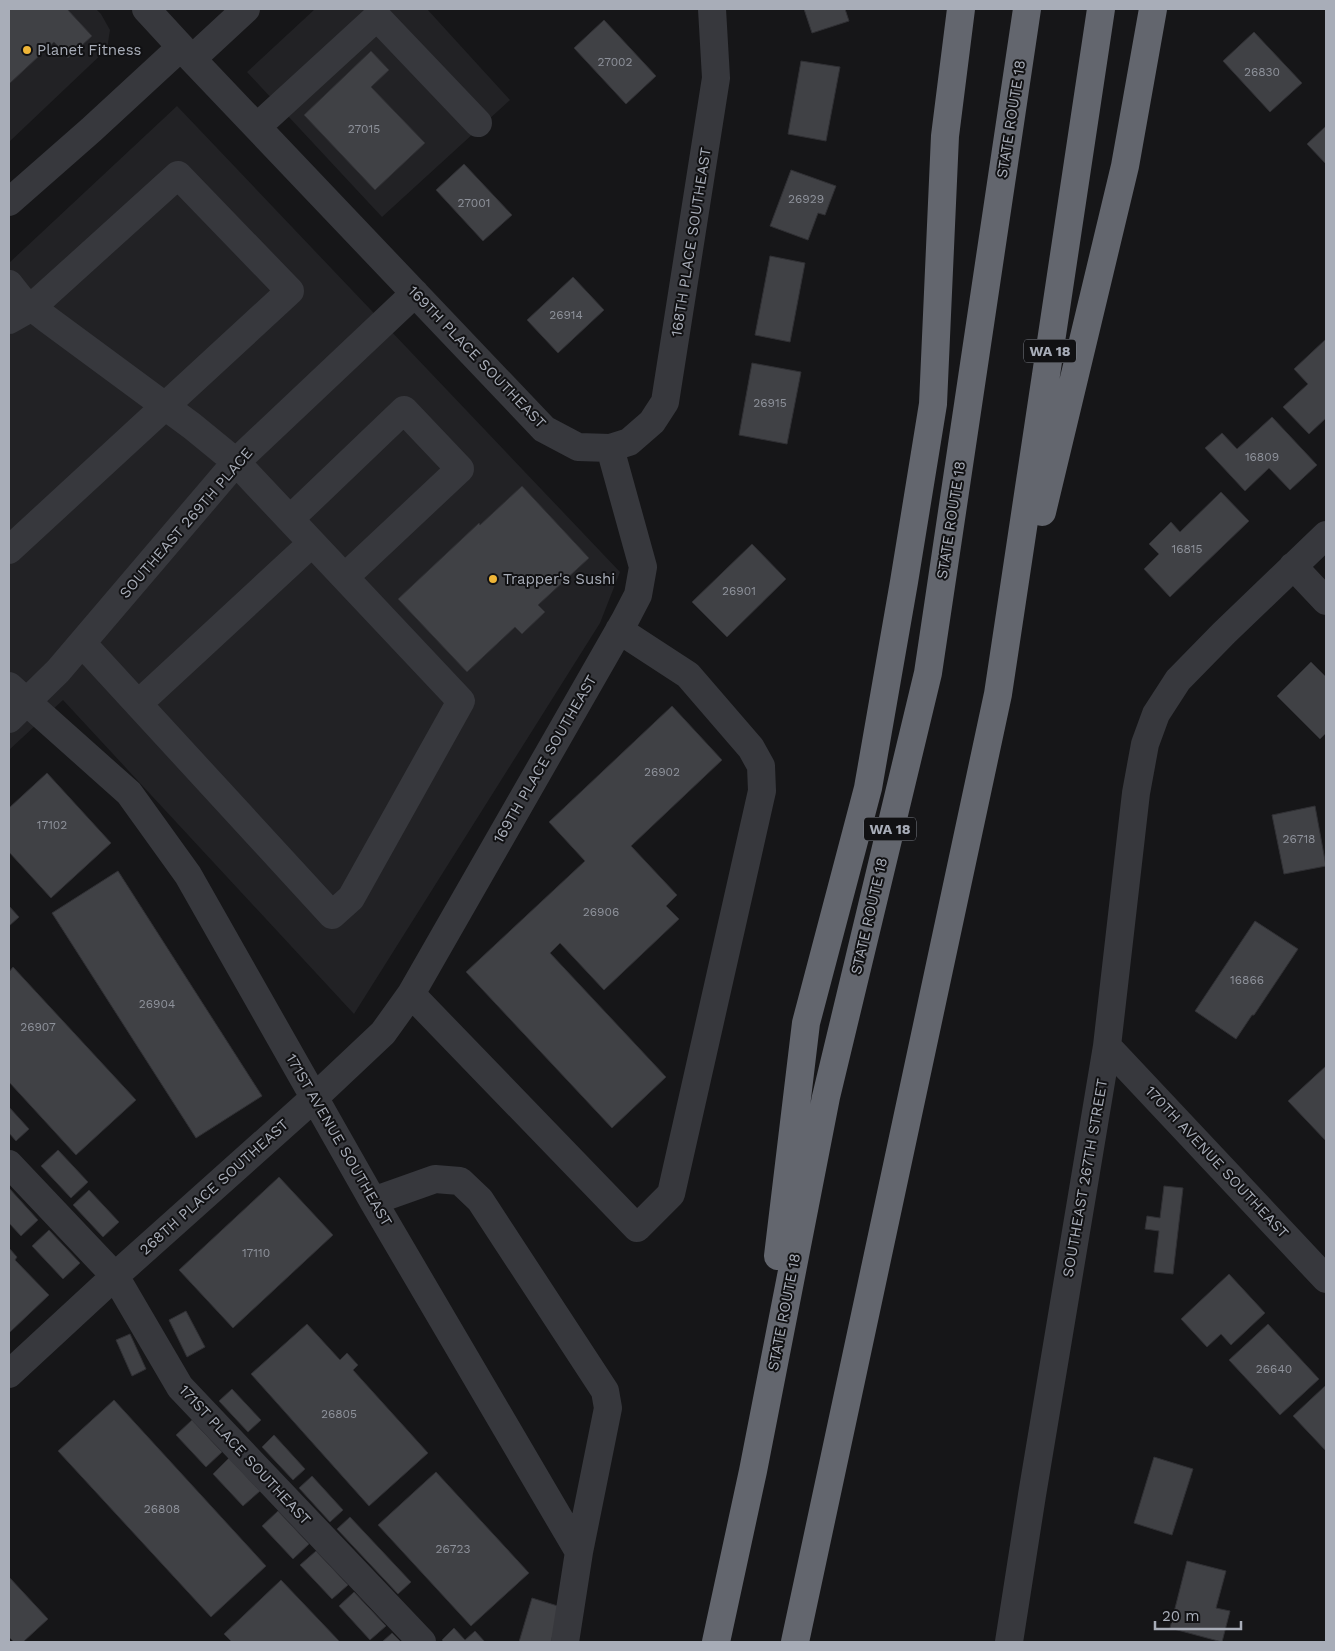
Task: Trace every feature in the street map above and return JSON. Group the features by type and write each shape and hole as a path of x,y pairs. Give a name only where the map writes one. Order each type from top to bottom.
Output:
{"highway":[{"path":"753,1471 806,1023 868,788 934,404 944,136 961,9"},
{"name":"STATE ROUTE 18","path":"716,1642 753,1471 826,1097 928,673 1027,9"},
{"name":"WA 18","path":"795,1642 998,694 1102,9"},
{"path":"998,694 1125,166 1153,9"}],"street":[{"name":"169TH PLACE SOUTHEAST","path":"146,9 544,428 578,447 610,448 643,567 638,595 619,630 411,994"},
{"path":"9,202 91,130 186,53 246,9"},
{"name":"168TH PLACE SOUTHEAST","path":"610,448 629,442 652,422 665,402 716,78 712,9"},
{"path":"257,127 377,17 478,123"},
{"path":"9,328 178,174 290,291 9,550"},
{"path":"9,284 20,298 166,406 236,462 461,701 350,898 332,915 82,643"},
{"name":"SOUTHEAST 269TH PLACE","path":"15,702 58,671 236,462 415,293"},
{"path":"9,320 32,307"},
{"path":"290,519 404,410 460,469 345,577"},
{"name":"SOUTHEAST 267TH STREET","path":"1009,1642 1107,1046 1136,793 1145,744 1156,714 1178,680 1326,535"},
{"path":"138,704 312,542"},
{"path":"1293,566 1326,601"},
{"path":"411,994 637,1228 671,1194 762,791 761,766 751,748 688,675 619,630"},
{"name":"171ST AVENUE SOUTHEAST","path":"15,702 129,793 188,875 314,1098 579,1552"},
{"name":"268TH PLACE SOUTHEAST","path":"9,1374 115,1276 314,1098 382,1033 411,994"},
{"name":"170TH AVENUE SOUTHEAST","path":"1107,1046 1326,1279"},
{"name":"171ST PLACE SOUTHEAST","path":"9,1164 115,1276 180,1387 422,1642"},
{"path":"373,1200 435,1179 460,1181 480,1200 605,1391 608,1408 579,1552 565,1642"}],"shaded area":[{"path":"9,9 96,9 110,30 107,49 9,142"},
{"path":"315,9 427,9 510,100 382,217 247,72"},
{"path":"177,106 620,572 600,623 354,1014 63,700 9,750 9,263"}],"building":[{"name":"Planet Fitness","path":"9,9 67,9 92,36 68,58 54,42 9,84"},
{"path":"804,9 845,9 849,21 812,33"},
{"path":"604,20 656,76 626,104 574,48"},
{"path":"1254,32 1302,83 1270,112 1223,61"},
{"path":"371,51 389,70 371,87 425,143 375,190 304,115"},
{"path":"801,61 840,67 826,141 788,134"},
{"path":"1326,126 1326,164 1307,144"},
{"path":"464,164 512,215 483,241 436,190"},
{"path":"791,170 836,186 825,215 818,213 808,240 770,226"},
{"path":"770,256 805,263 790,342 755,335"},
{"path":"573,277 604,310 558,353 527,320"},
{"path":"1326,339 1326,418 1309,434 1283,407 1308,384 1294,369"},
{"path":"752,363 801,372 787,444 739,435"},
{"path":"1272,417 1317,465 1290,490 1269,468 1245,491 1205,448 1222,433 1237,449"},
{"name":"Trapper's Sushi","path":"522,486 589,558 538,605 545,612 522,634 515,627 467,672 398,599 479,523 480,525"},
{"path":"1221,492 1249,521 1170,597 1144,569 1159,554 1149,544 1171,522 1180,532"},
{"path":"752,544 786,579 727,637 692,602"},
{"path":"1311,662 1326,677 1326,733 1320,739 1277,696"},
{"path":"672,706 722,760 631,846 677,895 666,906 679,919 604,990 560,943 550,953 666,1077 612,1128 466,972 585,861 549,822"},
{"path":"47,773 111,843 51,898 9,852 9,808"},
{"path":"1315,806 1326,866 1284,874 1272,815"},
{"path":"118,871 262,1096 196,1138 52,913"},
{"path":"9,906 19,917 9,926"},
{"path":"1255,921 1298,949 1236,1039 1195,1011"},
{"path":"13,967 136,1100 76,1155 9,1082 9,972"},
{"path":"1326,1066 1326,1141 1288,1101"},
{"path":"9,1107 29,1129 16,1141 9,1133"},
{"path":"58,1150 88,1182 71,1198 41,1166"},
{"path":"279,1177 333,1235 233,1328 179,1270"},
{"path":"1164,1186 1183,1188 1173,1274 1154,1272 1159,1231 1145,1229 1147,1216 1160,1218"},
{"path":"9,1188 38,1220 21,1236 9,1223"},
{"path":"89,1190 119,1222 103,1237 73,1205"},
{"path":"49,1230 80,1263 63,1279 32,1246"},
{"path":"9,1248 17,1257 15,1260 49,1295 9,1333"},
{"path":"1229,1274 1265,1313 1231,1345 1221,1334 1207,1347 1181,1319"},
{"path":"186,1311 205,1347 187,1357 169,1320"},
{"path":"307,1324 340,1360 347,1353 358,1365 353,1370 428,1453 369,1506 251,1374"},
{"path":"1268,1324 1319,1379 1280,1415 1229,1360"},
{"path":"130,1334 146,1369 132,1376 116,1340"},
{"path":"1326,1387 1326,1451 1293,1416"},
{"path":"232,1389 261,1420 248,1432 219,1401"},
{"path":"114,1400 266,1566 211,1617 58,1451"},
{"path":"192,1420 222,1452 206,1467 176,1435"},
{"path":"274,1435 305,1469 293,1480 262,1447"},
{"path":"1154,1457 1193,1469 1172,1535 1134,1523"},
{"path":"229,1458 260,1491 243,1506 213,1474"},
{"path":"436,1472 529,1573 471,1626 378,1525"},
{"path":"312,1476 343,1510 330,1522 299,1488"},
{"path":"278,1511 309,1544 293,1559 262,1526"},
{"path":"350,1517 411,1582 398,1594 337,1529"},
{"path":"316,1551 348,1585 332,1599 300,1565"},
{"path":"1187,1561 1226,1571 1216,1608 1230,1611 1222,1642 1170,1628"},
{"path":"9,1577 48,1619 23,1642 14,1642 9,1637"},
{"path":"281,1580 340,1642 232,1642 224,1634"},
{"path":"354,1592 386,1626 370,1640 339,1606"},
{"path":"532,1598 561,1607 551,1642 519,1642"},
{"path":"454,1628 465,1640 475,1631 485,1642 444,1642 442,1640"},
{"path":"392,1633 401,1642 382,1642"}],"place":[{"name":"Planet Fitness","path":"27,50"},
{"name":"Trapper's Sushi","path":"493,579"}]}
